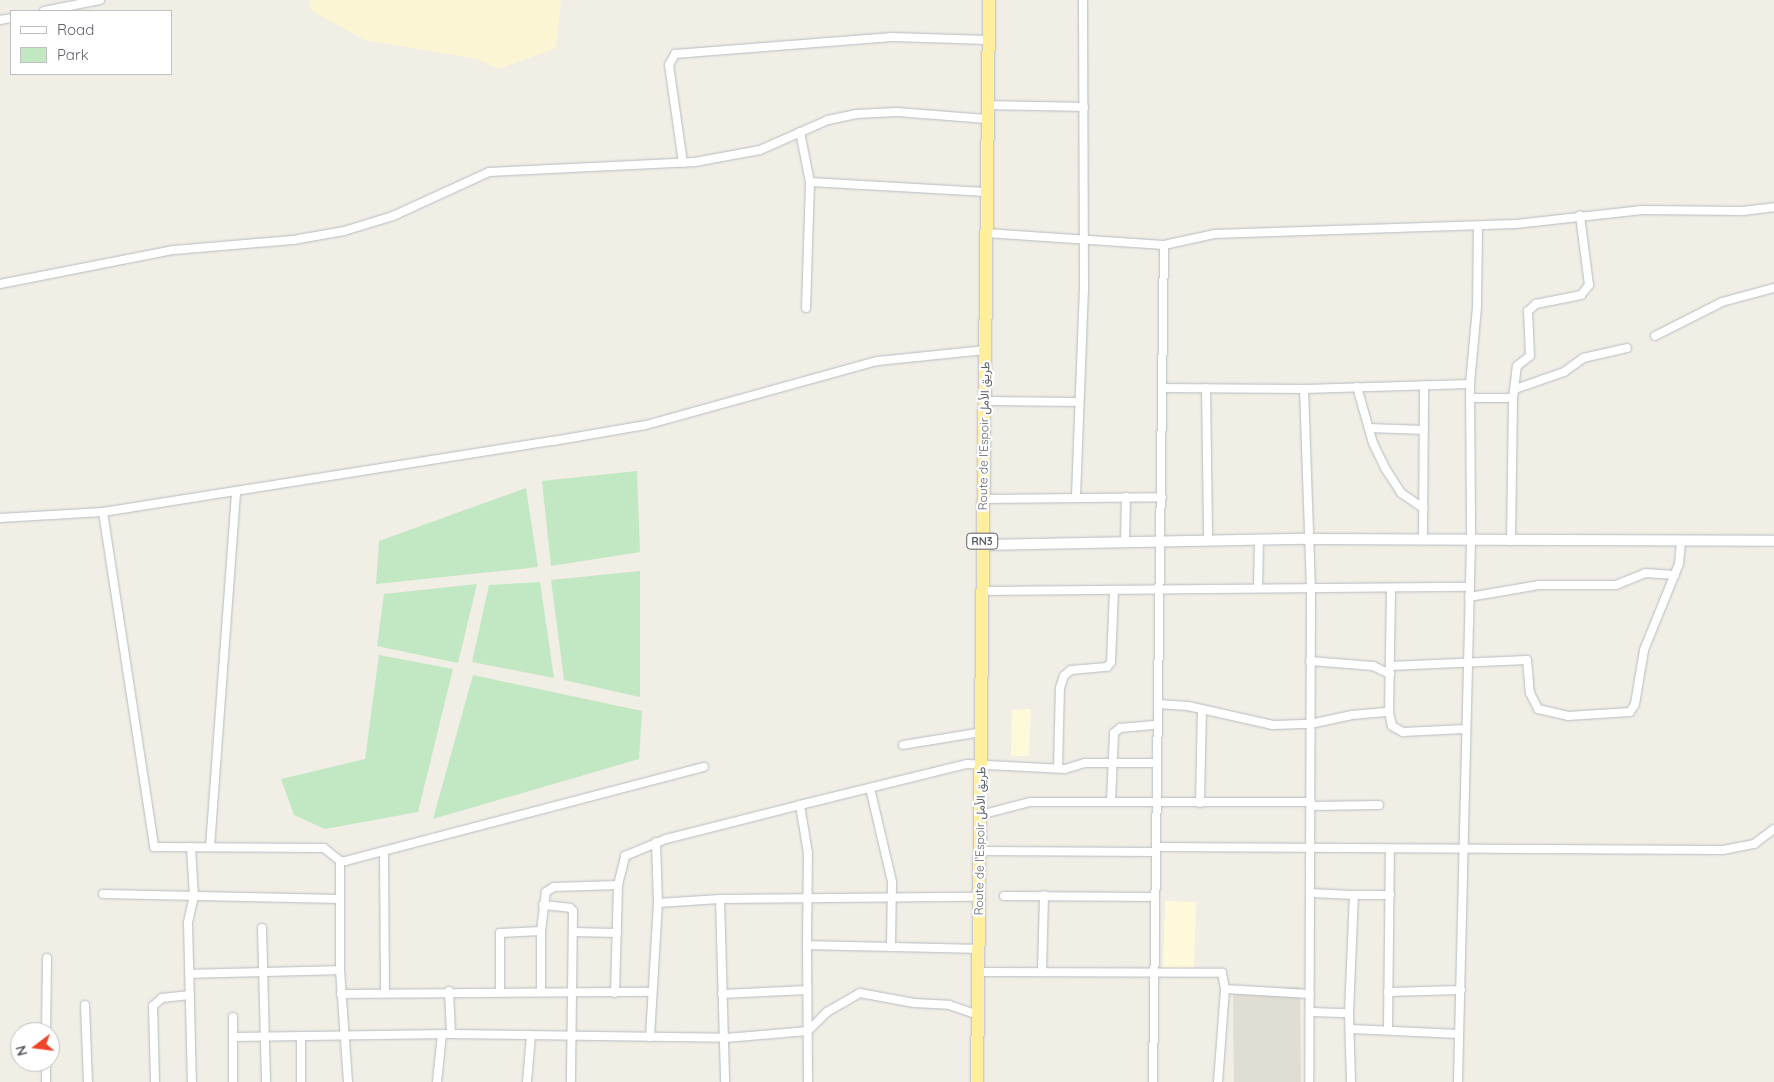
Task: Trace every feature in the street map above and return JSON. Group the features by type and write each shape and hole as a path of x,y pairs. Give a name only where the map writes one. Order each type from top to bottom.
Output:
{"highway":[{"name":"Route de l’Espoir طريق الأمل","path":"977,1082 989,0"}],"street":[{"path":"49,10 100,0"},
{"path":"1076,496 1084,237 1083,0"},
{"path":"683,163 669,65 675,54 892,36 988,40"},
{"path":"987,104 1084,107"},
{"path":"0,284 165,252 344,232 393,216 489,172 683,163 760,150 837,118 875,112 987,119"},
{"path":"800,132 810,182 806,308"},
{"path":"810,182 986,192"},
{"path":"986,233 1084,237 1164,245 1214,234 1478,226 1642,210 1743,211 1774,207"},
{"path":"1511,541 1514,398 1517,366 1530,356 1530,306 1581,295 1589,285 1580,216"},
{"path":"1458,1082 1471,541 1470,384 1478,307 1478,226"},
{"path":"1152,1082 1162,497 1164,245"},
{"path":"1654,336 1722,302 1774,288"},
{"path":"1515,389 1564,372 1583,358 1628,348"},
{"path":"0,518 103,512 646,424 877,361 986,350"},
{"path":"1162,388 1304,389 1470,384"},
{"path":"1422,538 1424,385"},
{"path":"1357,387 1369,428 1394,484 1411,501 1423,508"},
{"path":"1206,388 1208,540"},
{"path":"1304,389 1311,588 1311,1012 1309,1082"},
{"path":"1471,398 1514,398"},
{"path":"986,400 1078,402"},
{"path":"1369,428 1424,430"},
{"path":"210,847 236,491"},
{"path":"983,499 1076,496 1162,497"},
{"path":"1125,543 1126,496"},
{"path":"103,512 154,847 324,848 340,861"},
{"path":"982,545 1259,539 1422,538 1471,541 1774,541"},
{"path":"1258,588 1259,539"},
{"path":"1310,661 1373,666 1390,670 1467,662 1527,660 1530,693 1538,709 1552,715 1630,712 1635,704 1644,650 1675,575 1681,542"},
{"path":"1469,598 1539,585 1616,585 1645,573 1675,575"},
{"path":"981,591 1469,587"},
{"path":"1391,588 1389,712 1392,726 1398,732 1465,729"},
{"path":"1058,768 1060,688 1064,676 1071,670 1107,667 1111,662 1114,590"},
{"path":"1158,704 1202,709 1273,725 1310,724 1352,715 1389,712"},
{"path":"1200,804 1202,709"},
{"path":"1111,802 1114,733 1120,728 1158,725"},
{"path":"903,746 982,732"},
{"path":"615,993 618,885 625,856 656,842 960,766 981,764 1058,768 1112,762 1157,763"},
{"path":"340,861 704,766"},
{"path":"870,788 882,834 893,896 891,947"},
{"path":"980,815 1030,802 1379,805"},
{"path":"800,805 808,853 806,990 808,1082"},
{"path":"980,851 1311,848 1723,850 1754,844 1774,829"},
{"path":"650,1037 658,903 656,842"},
{"path":"191,847 194,896 188,923 192,1082"},
{"path":"1388,1030 1390,849"},
{"path":"384,851 385,992"},
{"path":"340,861 340,970 343,1034 348,1082"},
{"path":"541,992 543,905 551,888 618,885"},
{"path":"1310,893 1390,895"},
{"path":"103,894 340,899"},
{"path":"1042,972 1044,895"},
{"path":"1351,1082 1351,1029 1349,1013 1354,895"},
{"path":"1004,896 1155,897"},
{"path":"658,903 720,898 972,897"},
{"path":"720,898 725,1082"},
{"path":"543,905 571,908 573,932 570,993 572,1034 571,1082"},
{"path":"262,928 266,1082"},
{"path":"500,991 500,933 541,931"},
{"path":"573,932 617,933"},
{"path":"807,945 979,949"},
{"path":"46,958 46,1022"},
{"path":"189,974 340,970"},
{"path":"978,972 1154,973 1220,971 1224,975 1225,989 1218,1082"},
{"path":"1225,989 1310,994"},
{"path":"722,994 806,990"},
{"path":"1388,992 1461,990"},
{"path":"341,994 449,991 652,992"},
{"path":"449,991 451,1034"},
{"path":"233,1038 343,1034 572,1034 725,1038 808,1031 827,1012 860,993 914,1003 949,1005 978,1015"},
{"path":"155,1082 153,1006 162,998 190,995"},
{"path":"85,1005 88,1082"},
{"path":"1311,1012 1349,1013"},
{"path":"233,1017 233,1082"},
{"path":"1351,1029 1460,1034"},
{"path":"437,1082 442,1034"},
{"path":"527,1082 531,1035"},
{"path":"301,1036 302,1082"}],"shaded area":[{"path":"1031,709 1029,756 1011,756 1012,710"},
{"path":"1165,901 1196,902 1194,968 1163,970"},
{"path":"1300,987 1301,1082 1234,1082 1233,988"}],"green space":[{"path":"637,471 640,552 551,566 542,481"},
{"path":"526,488 538,567 376,584 379,541"},
{"path":"640,571 640,697 564,680 551,580"},
{"path":"540,582 554,678 472,662 489,585"},
{"path":"477,584 458,663 377,646 384,594"},
{"path":"379,655 453,669 418,812 325,829 294,815 281,779 365,759"},
{"path":"473,675 642,711 639,759 433,819"}],"sand":[{"path":"309,0 561,0 556,48 499,69 477,59 365,40 312,11"}]}
